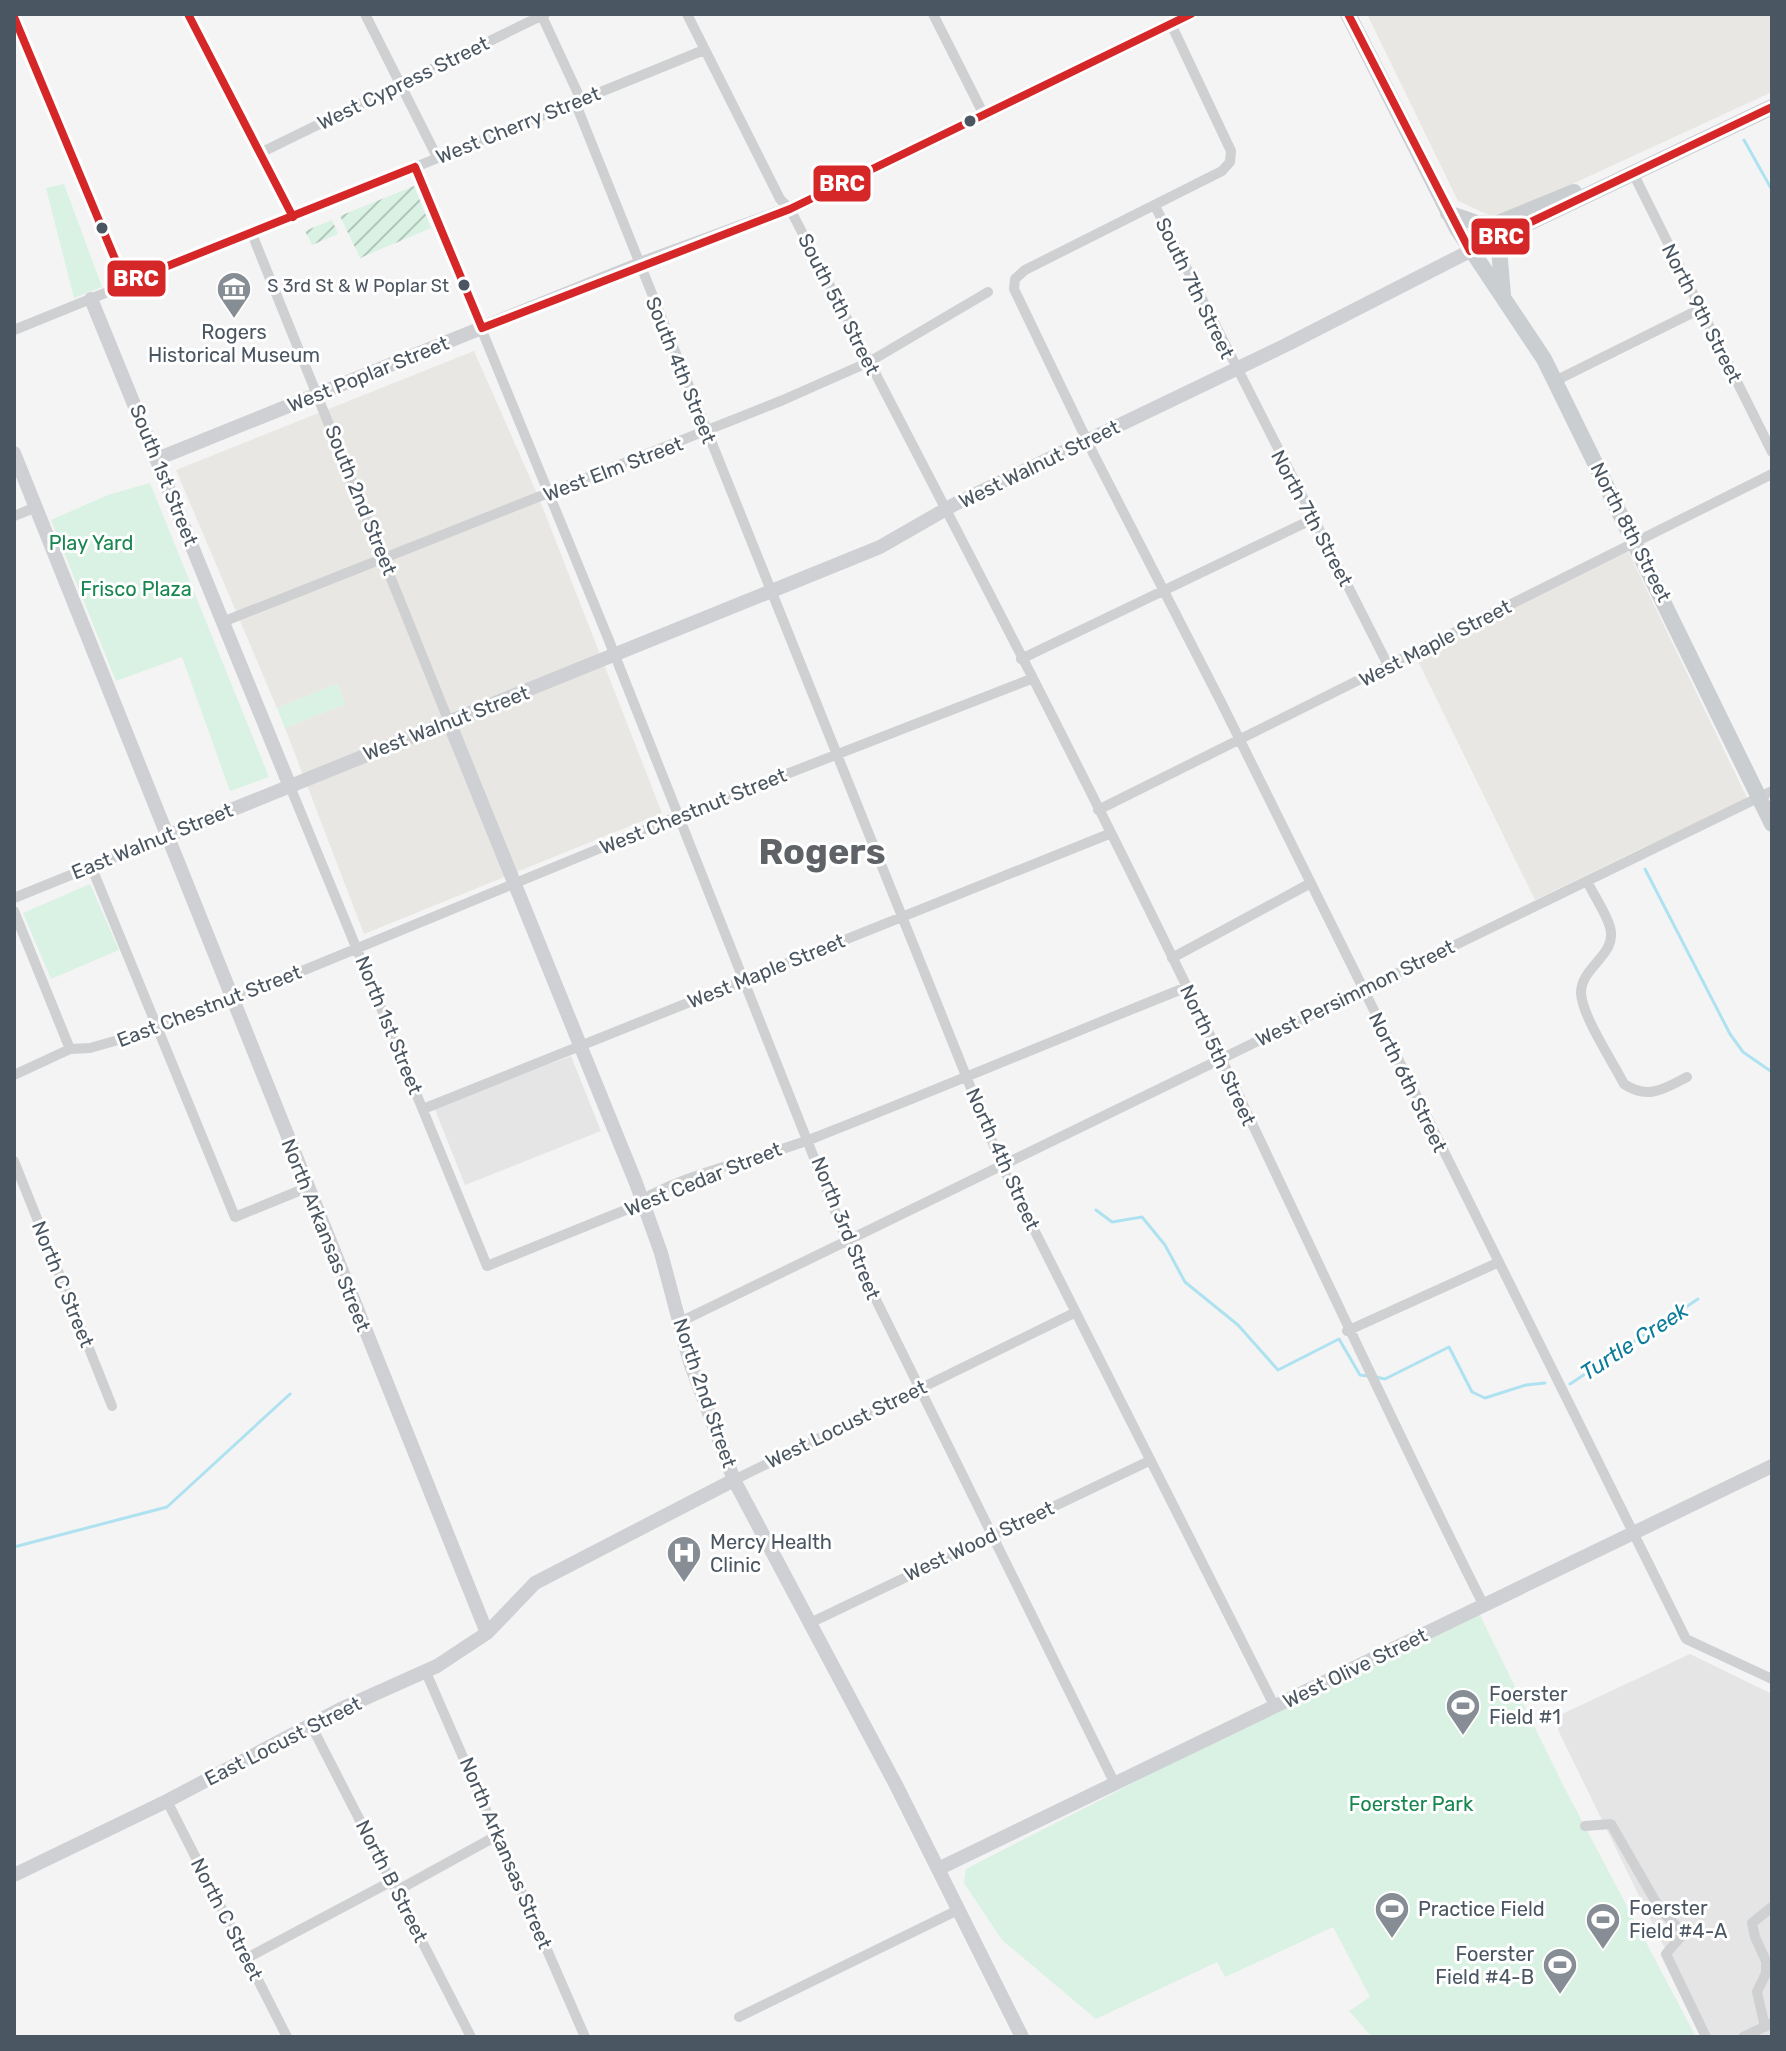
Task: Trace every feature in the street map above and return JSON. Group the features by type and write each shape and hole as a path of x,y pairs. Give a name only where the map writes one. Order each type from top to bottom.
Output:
{"main road":[{"name":"North 8th Street","path":"1348,14 1448,213 1555,381 1766,794 1772,824"},
{"name":"West Poplar Street","path":"157,459 640,264 790,209 985,117 1180,18"},
{"name":"West Walnut Street","path":"289,784 770,594 880,547 943,511 1470,251 1772,107"},
{"path":"1448,213 1477,223 1496,224 1565,193 1601,188"},
{"path":"1503,297 1499,249 1511,231"},
{"name":"South 1st Street","path":"91,299 289,784"},
{"name":"North Arkansas Street","path":"14,453 234,999 306,1188 487,1633"},
{"name":"North 2nd Street","path":"449,722 642,1199 713,1430 734,1480 938,1869 1022,2037"},
{"name":"East Walnut Street","path":"167,836 289,784"},
{"name":"West Olive Street","path":"938,1869 1772,1466"},
{"name":"West Locust Street","path":"535,1583 734,1480"},
{"name":"East Locust Street","path":"14,1875 425,1670 487,1633 535,1583"}],"street":[{"path":"189,14 293,217"},
{"path":"365,14 437,157"},
{"name":"South 5th Street","path":"687,14 780,199 790,209 869,362 943,511"},
{"path":"933,14 985,117"},
{"name":"West Cypress Street","path":"260,153 543,15"},
{"name":"South 4th Street","path":"543,15 770,594"},
{"path":"14,17 125,283"},
{"path":"1155,206 1222,171 1230,162 1231,151 1180,18"},
{"name":"West Cherry Street","path":"14,330 704,50"},
{"name":"North 3rd Street","path":"415,167 615,654 676,817 810,1139 847,1241 1115,1784"},
{"name":"North 9th Street","path":"1633,173 1772,452"},
{"name":"North 6th Street","path":"1155,206 1025,270 1015,279 1014,289 1686,1639 1772,1679"},
{"name":"South 7th Street","path":"1155,206 1236,369"},
{"name":"South 2nd Street","path":"252,234 449,722"},
{"name":"West Elm Street","path":"225,621 706,433 869,362 988,292"},
{"path":"1555,381 1700,309"},
{"name":"North 7th Street","path":"1236,369 1389,667"},
{"name":"West Maple Street","path":"1098,810 1772,474"},
{"path":"14,516 36,507"},
{"name":"North 5th Street","path":"943,511 1187,987 1347,1331 1483,1604"},
{"path":"1021,659 1313,519"},
{"name":"North 4th Street","path":"770,594 779,606 835,753 1003,1168 1275,1707"},
{"name":"West Chestnut Street","path":"357,947 835,753 1031,679"},
{"name":"North 1st Street","path":"289,784 487,1266"},
{"name":"West Persimmon Street","path":"680,1322 1003,1168 1362,988 1766,794"},
{"name":"West Maple Street","path":"423,1109 1109,834"},
{"name":"East Walnut Street","path":"14,898 167,836"},
{"path":"91,866 235,1217 306,1188"},
{"path":"1587,881 1610,928 1610,941 1604,956 1583,981 1582,1001 1624,1084 1637,1093 1657,1093 1687,1077"},
{"path":"1172,958 1309,884"},
{"path":"14,911 70,1049"},
{"name":"East Chestnut Street","path":"14,1075 70,1049 90,1048 157,1029 357,947"},
{"name":"West Cedar Street","path":"487,1266 628,1209 642,1199 718,1169 810,1139 1187,987"},
{"name":"North C Street","path":"14,1161 112,1406"},
{"path":"1347,1331 1497,1263"},
{"name":"West Locust Street","path":"734,1480 1074,1313"},
{"name":"West Wood Street","path":"810,1623 1149,1461"},
{"name":"North Arkansas Street","path":"425,1670 585,2037"},
{"name":"North B Street","path":"311,1725 471,2037"},
{"name":"North C Street","path":"167,1801 287,2037"},
{"path":"1585,1826 1611,1824 1661,1911 1684,1933 1666,1954 1706,2037"},
{"path":"247,1958 498,1835"},
{"path":"1743,2037 1768,2025 1758,2011 1757,1992 1766,1973 1766,1961 1752,1923 1772,1907"},
{"path":"739,2017 958,1910"}],"shaded area":[{"path":"1367,14 1772,14 1772,92 1507,214 1493,217 1458,201"},
{"path":"474,351 539,498 662,813 364,934 285,728 345,704 337,684 277,708 176,470"},
{"path":"1628,551 1749,802 1642,848 1535,900 1415,655"},
{"path":"571,1056 601,1131 465,1185 434,1107"},
{"path":"1690,1654 1772,1694 1772,2034 1765,2037 1708,2037 1558,1730 1562,1714"}],"green space":[{"path":"64,184 102,287 74,298 46,188"},
{"path":"414,186 431,228 360,258 340,216"},
{"path":"332,220 338,234 312,245 305,231"},
{"name":"Frisco Plaza","path":"150,483 269,777 230,791 182,657 116,681 51,520 108,495"},
{"path":"337,684 345,704 285,728 277,708"},
{"path":"90,884 119,950 51,979 23,913"},
{"name":"Foerster Park","path":"1476,1607 1563,1785 1696,2037 1372,2037 1349,2011 1370,1997 1333,1927 1225,1977 1217,1962 1096,2019 1002,1940 964,1883 966,1869"}],"waterway":[{"path":"1744,140 1772,190"},
{"path":"1645,869 1730,1034 1743,1052 1772,1072"},
{"name":"Turtle Creek","path":"1096,1210 1112,1222 1142,1217 1165,1245 1185,1282 1238,1325 1278,1370 1339,1339 1360,1375 1369,1376"},
{"name":"Turtle Creek","path":"1570,1384 1698,1299"},
{"name":"Turtle Creek","path":"1376,1377 1385,1379 1449,1347 1472,1392 1485,1398 1526,1385 1545,1383"},
{"path":"14,1547 167,1507 290,1394"}],"transit line":[{"name":"BRC","path":"188,14 293,217"},
{"name":"BRC","path":"482,328 790,209 1191,14"},
{"name":"BRC","path":"1348,14 1470,251 1772,107"},
{"name":"BRC","path":"14,17 125,283 415,167"},
{"name":"BRC","path":"415,167 482,328"}],"place":[{"name":"S 3rd St & W Poplar St","path":"464,285"},
{"name":"Rogers Historical Museum","path":"234,320"},
{"name":"Mercy Health Clinic","path":"684,1584"},
{"name":"Foerster Field #1","path":"1463,1737"},
{"name":"Practice Field","path":"1392,1940"},
{"name":"Foerster Field #4-A","path":"1603,1951"},
{"name":"Foerster Field #4-B","path":"1560,1996"}],"district":[{"name":"Rogers","path":"822,851"}],"park label":[{"name":"Play Yard","path":"91,543"}]}
